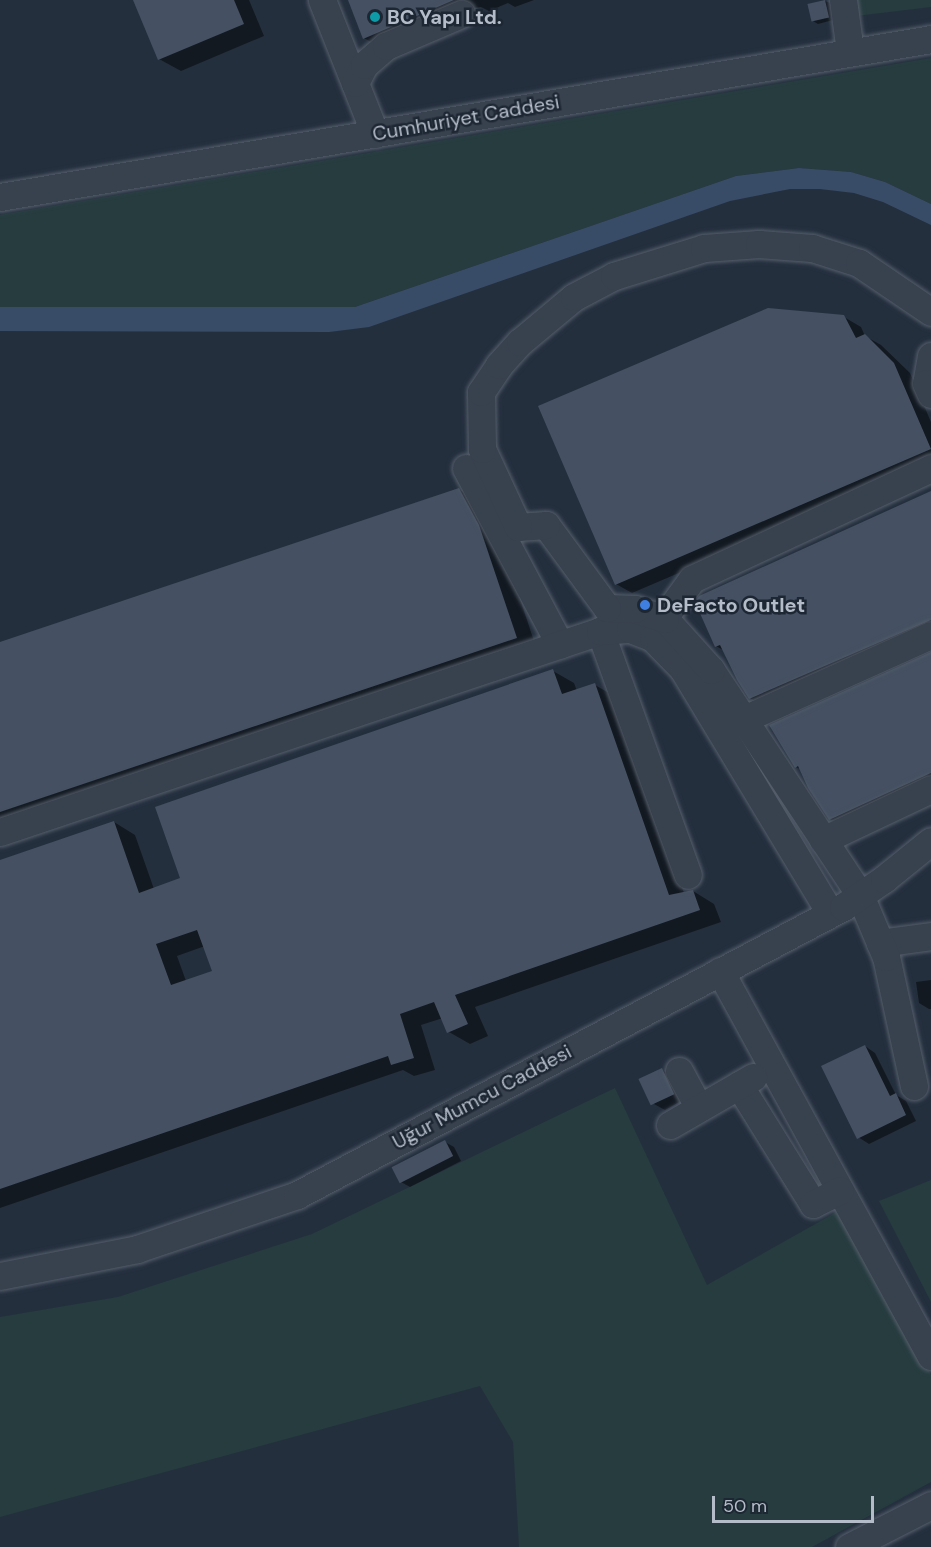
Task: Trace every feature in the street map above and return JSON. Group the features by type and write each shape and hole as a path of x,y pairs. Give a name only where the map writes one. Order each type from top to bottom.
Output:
{"street":[{"path":"322,0 375,134"},
{"path":"843,0 850,51"},
{"path":"355,83 364,65 386,46 461,14"},
{"name":"Cumhuriyet Caddesi","path":"0,197 931,39"},
{"path":"914,1086 886,957 860,895 711,670 663,619 635,609 607,608 546,525 518,527 482,449 481,392 499,365 520,342 574,297 614,276 704,248 759,244 812,248 859,263 931,312"},
{"path":"931,356 926,383 931,394"},
{"path":"466,468 560,645"},
{"path":"663,619 692,579 931,468"},
{"path":"0,832 600,630 630,629 653,638 683,669 830,913"},
{"path":"600,630 687,875"},
{"path":"744,719 931,635"},
{"path":"823,840 931,789"},
{"name":"Uğur Mumcu Caddesi","path":"0,1276 137,1249 297,1195 830,913 860,895 931,841"},
{"path":"880,943 931,936"},
{"path":"720,971 931,1356"},
{"path":"669,1125 772,1066"},
{"path":"679,1071 699,1108"},
{"path":"739,1085 813,1204 840,1190"},
{"path":"849,1547 926,1507"}],"green space":[{"path":"855,0 931,0 931,7 856,16"},
{"path":"931,58 931,204 885,182 851,172 799,168 736,176 355,307 0,307 0,215"},
{"path":"615,1088 707,1285 842,1209 931,1375 931,1482 812,1547 519,1547 513,1442 480,1386 0,1517 0,1317 118,1297 312,1234"},
{"path":"931,1180 931,1302 879,1201"}],"water":[{"path":"799,168 851,172 885,182 931,204 931,225 883,202 854,193 820,189 790,189 730,201 369,327 329,332 0,331 0,307 355,307 736,176"}],"building":[{"path":"133,0 234,0 244,24 158,60"},
{"name":"BC Yapı Ltd.","path":"348,0 454,0 363,39"},
{"path":"825,0 829,18 812,22 807,4"},
{"path":"768,308 844,315 856,338 865,334 894,363 931,449 615,585 538,406"},
{"path":"459,488 479,525 517,638 0,812 0,642"},
{"path":"931,491 931,620 749,699 720,645 715,647 695,602 699,596"},
{"path":"931,652 931,773 829,820 808,788 798,766 795,768 769,725"},
{"path":"553,669 562,694 595,683 669,895 693,890 700,910 455,995 468,1024 447,1033 434,1002 400,1014 414,1058 391,1065 388,1056 0,1189 0,860 114,821 139,893 180,878 155,807","holes":["197,930 212,971 171,985 156,944"]},
{"path":"865,1045 890,1096 896,1093 906,1115 857,1139 821,1066"},
{"path":"662,1068 674,1094 651,1105 638,1079"},
{"path":"445,1140 453,1156 400,1183 392,1167"}],"place":[{"name":"BC Yapı Ltd.","path":"375,17"},
{"name":"DeFacto Outlet","path":"645,605"}]}
